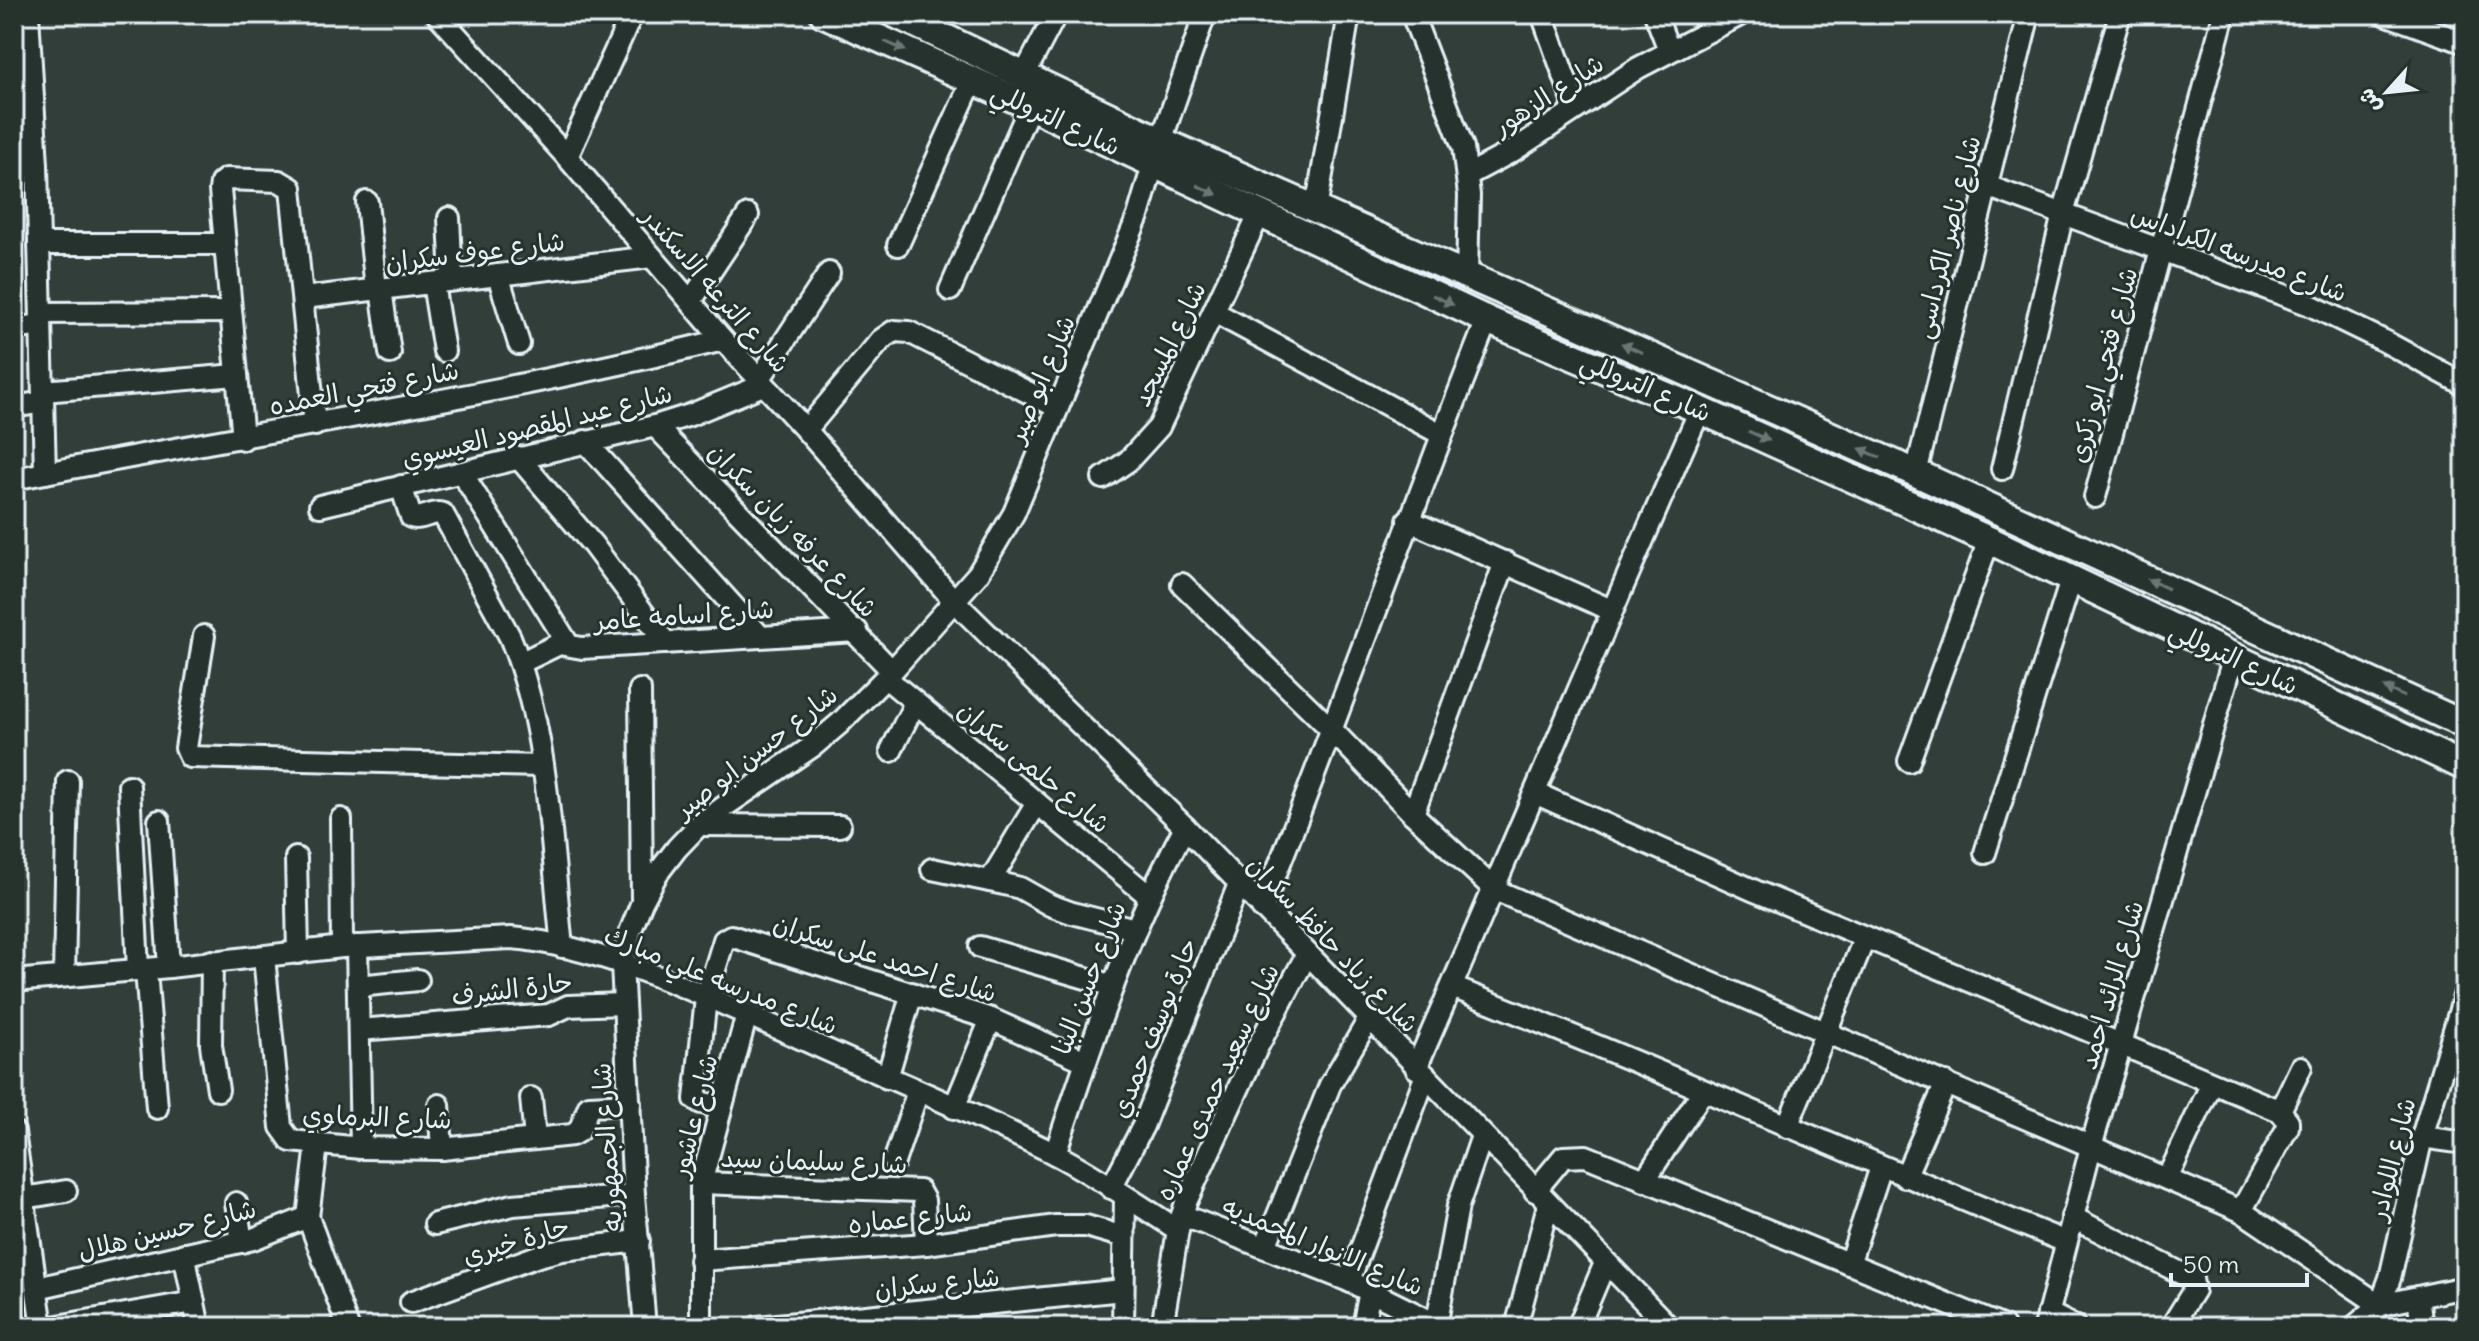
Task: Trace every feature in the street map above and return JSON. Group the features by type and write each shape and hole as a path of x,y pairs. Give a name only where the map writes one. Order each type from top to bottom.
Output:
{"street":[{"path":"28,14 23,83 37,165 45,473"},
{"name":"شارع الترعه الاسكندر","path":"437,14 567,157 723,340 806,430 955,602"},
{"path":"567,157 632,14"},
{"name":"شارع التروللي","path":"824,14 1030,106 1316,210 1467,275 1916,473 2465,725"},
{"name":"شارع التروللي","path":"895,14 937,22 1259,215 1487,320 1700,410 1989,540 2465,767"},
{"path":"1024,75 1056,14"},
{"name":"شارع ابو صير","path":"955,602 978,574 1009,524 1138,216 1205,14"},
{"path":"1316,210 1349,14"},
{"path":"1412,14 1455,119 1468,175 1467,275"},
{"path":"1542,14 1576,109"},
{"path":"1655,14 1669,50"},
{"name":"شارع الزهور","path":"1468,175 1513,151 1669,50 1742,14"},
{"name":"شارع ناصر الكرداسى","path":"1916,473 2029,14"},
{"path":"2002,469 2063,214 2120,14"},
{"name":"شارع فتحي ابو زكرى","path":"2095,497 2224,14"},
{"path":"2385,14 2465,43"},
{"path":"898,245 972,81"},
{"path":"950,290 1030,106"},
{"path":"14,165 37,165"},
{"path":"243,439 220,190 223,181 279,181 287,184 293,195 315,425"},
{"name":"شارع مدرسه الكراداس","path":"1987,186 2308,304 2465,385"},
{"path":"367,202 390,353"},
{"path":"691,301 748,215"},
{"name":"شارع المسجد","path":"1103,478 1128,461 1159,427 1259,215"},
{"path":"444,351 442,282 449,218"},
{"path":"39,244 225,244"},
{"name":"شارع عوف سكران","path":"303,298 652,257"},
{"path":"761,382 829,273"},
{"path":"498,275 519,344"},
{"path":"14,329 41,319 231,312"},
{"path":"1214,312 1441,434"},
{"path":"1262,908 1487,320"},
{"path":"806,430 881,340 894,331 909,332 1057,407"},
{"name":"شارع فتحي العمده","path":"14,479 315,425 723,340"},
{"path":"14,407 43,397 237,375"},
{"name":"شارع عبد المقصود العيسوي","path":"320,506 655,426 701,411 761,382"},
{"path":"1349,1281 1452,987 1611,610 1700,410"},
{"name":"شارع عرفه زيان سكران","path":"655,426 857,631 889,675"},
{"path":"585,441 760,636"},
{"path":"518,457 593,545 666,643"},
{"path":"462,473 568,644"},
{"path":"401,486 411,517 419,518 437,512 443,514 510,637 520,663 530,693 542,766 562,947"},
{"path":"1408,520 1611,610"},
{"path":"1909,761 1989,540"},
{"path":"1413,814 1505,562"},
{"path":"1985,853 2071,580"},
{"path":"1182,584 1413,814 1495,890 2241,1211 2380,1305"},
{"name":"شارع حسن ابو صير","path":"622,964 642,902 657,874 677,848 699,825 813,746 889,675 955,602"},
{"name":"شارع زياد حافظ سكران","path":"955,602 1185,827 1669,1327"},
{"name":"شارع اسامه عامر","path":"520,663 559,644 568,644 577,649 857,631"},
{"path":"204,636 186,748 190,757 542,766"},
{"name":"شارع الرائد احمد","path":"2046,1320 2091,1147 2233,659"},
{"name":"شارع حلمى سكران","path":"889,675 915,703 1149,896"},
{"path":"640,690 642,902"},
{"path":"891,751 915,703"},
{"path":"2424,748 2439,713"},
{"path":"64,976 68,781"},
{"path":"129,786 142,970 157,1108"},
{"path":"1535,793 1865,937 2280,1111 2286,1115 2288,1127 2241,1211"},
{"path":"990,881 1037,803"},
{"path":"341,819 350,947 358,986 361,1148"},
{"path":"159,821 169,967"},
{"path":"699,825 840,826"},
{"name":"شارع حسن البنا","path":"1055,1154 1085,1061 1135,929 1185,827"},
{"path":"296,858 298,953"},
{"path":"932,869 1020,888 1072,913 1135,929"},
{"name":"حارة يوسف حمدي","path":"1118,1193 1239,884"},
{"name":"شارع احمد على سكران","path":"706,998 724,940 731,936 991,1019 1085,1061"},
{"path":"1787,1127 1865,937"},
{"name":"شارع مدرسه علي مبارك","path":"14,981 350,947 511,938 536,940 622,964 747,1014 1055,1154 1118,1193 1180,1222"},
{"path":"980,947 1113,986"},
{"name":"شارع سعيد حمدى عماره","path":"1162,1327 1180,1222 1257,1048 1307,954"},
{"name":"شارع البرماوي","path":"264,957 281,1127 291,1141 361,1148 442,1149 535,1139 575,1134 590,1105 630,1104"},
{"path":"212,961 211,1045 218,1090"},
{"name":"شارع الجمهوريه","path":"622,964 634,1195 645,1327"},
{"path":"358,986 418,980"},
{"path":"1452,987 2066,1242"},
{"path":"887,1078 912,993"},
{"name":"شارع اللوادر","path":"2380,1305 2390,1278 2422,1137 2465,993"},
{"path":"706,998 695,1099 721,1106"},
{"name":"حارة الشرف","path":"359,1030 549,1015 568,1006 623,1004"},
{"name":"شارع عاشور","path":"701,1327 701,1183 747,1014"},
{"path":"954,1108 991,1019"},
{"path":"1265,1247 1330,1085 1369,1019"},
{"path":"2280,1111 2301,1067"},
{"path":"1905,1177 1946,1083"},
{"path":"2167,1179 2212,1083"},
{"path":"894,1162 918,1091"},
{"path":"1644,1181 1703,1091"},
{"path":"531,1098 535,1139"},
{"path":"439,1105 442,1149"},
{"path":"14,1132 42,1327"},
{"path":"1439,1326 1458,1206 1482,1136"},
{"path":"2422,1137 2465,1143"},
{"path":"317,1145 308,1217 348,1327"},
{"path":"1516,1327 1541,1198 1563,1157 1577,1154 2004,1327"},
{"path":"1849,1264 1881,1167"},
{"name":"شارع سليمان سيد","path":"701,1183 919,1191 924,1200 926,1244"},
{"path":"24,1198 66,1191"},
{"path":"1118,1193 1124,1237 1123,1327"},
{"path":"435,1224 513,1205 634,1195"},
{"path":"236,1203 242,1242"},
{"name":"شارع حسين هلال","path":"37,1288 242,1242 308,1217"},
{"path":"2072,1217 2189,1275 2194,1290 2171,1327"},
{"name":"شارع الانوار المحمديه","path":"1180,1222 1265,1247 1349,1281 1439,1326"},
{"name":"شارع عماره","path":"700,1260 926,1244 1056,1226 1086,1226 1124,1237"},
{"name":"حارة خيري","path":"411,1302 538,1256 574,1248 639,1241"},
{"path":"184,1254 199,1327"},
{"path":"1578,1327 1605,1263"},
{"path":"2354,1327 2380,1305 2465,1287"},
{"name":"شارع سكران","path":"757,1327 1123,1290"},
{"path":"1363,1327 1370,1291"},
{"path":"2418,1297 2422,1327"},
{"path":"52,1327 194,1302"},
{"path":"2046,1320 2076,1327"}]}
